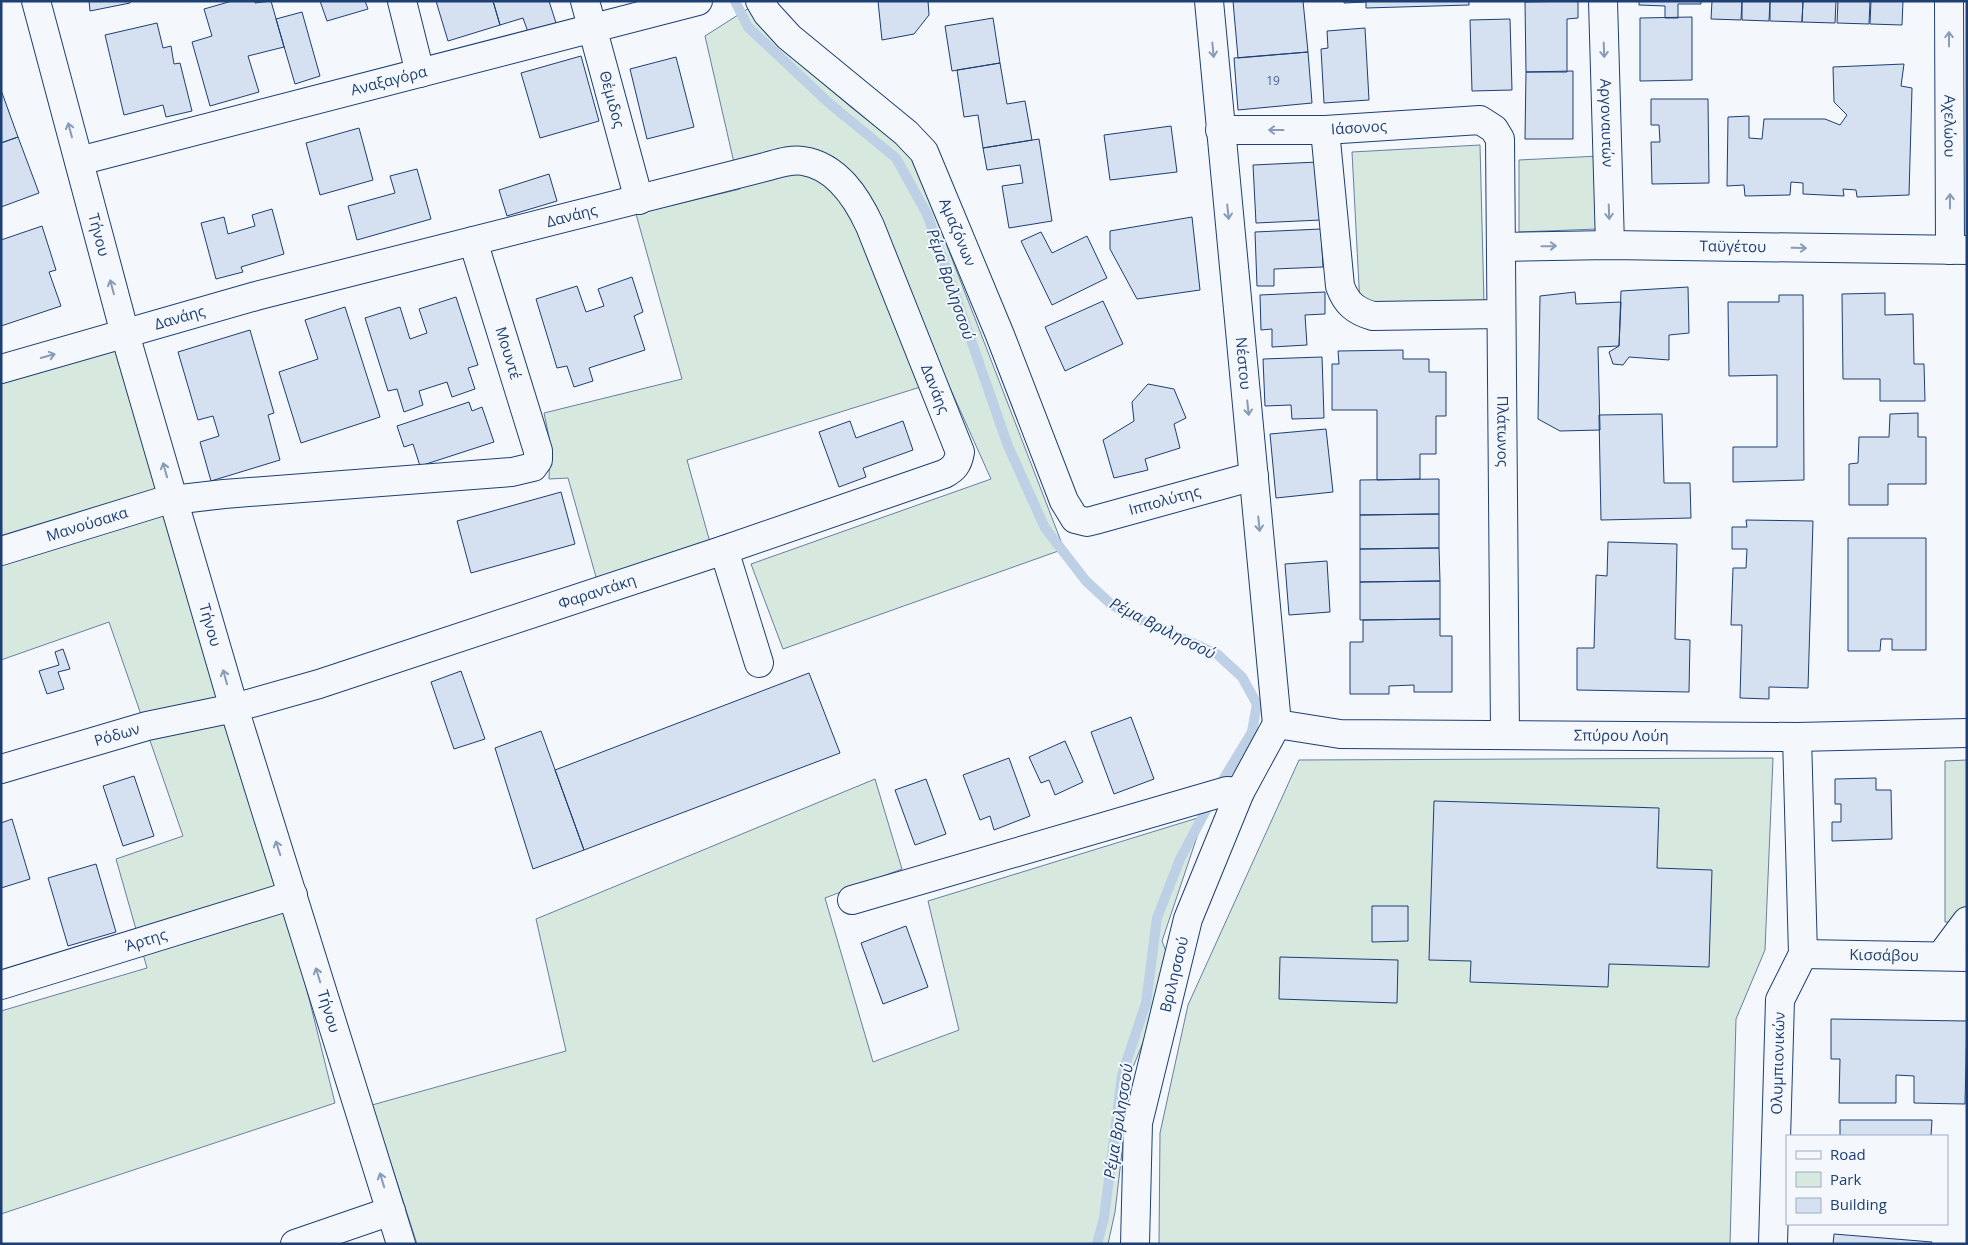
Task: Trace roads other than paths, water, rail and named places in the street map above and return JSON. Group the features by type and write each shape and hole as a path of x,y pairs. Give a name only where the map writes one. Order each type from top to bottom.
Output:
{"street":[{"name":"Τήνου","path":"36,1 125,334 234,708 401,1244"},
{"path":"402,1 420,73"},
{"name":"Θέμιδος","path":"585,1 639,200"},
{"name":"Αναξαγόρα","path":"79,161 698,1"},
{"name":"Αμαζόνων","path":"760,1 767,13 789,37 906,133 924,152 1000,335 1064,501 1075,518"},
{"name":"Νέστου","path":"1209,1 1278,724"},
{"name":"Αργοναυτών","path":"1603,1 1610,245"},
{"name":"Αχελώου","path":"1949,1 1958,250"},
{"name":"Ιάσονος","path":"1220,130 1325,130 1480,120 1494,129"},
{"name":"Πλάτωνος","path":"1494,129 1500,139 1501,152 1505,735"},
{"path":"1325,130 1340,286 1344,297 1351,306 1360,312 1372,316 1501,314"},
{"name":"Δανάης","path":"1,369 256,296 791,161 803,161 814,165 842,182 859,203 953,433 960,452 957,465"},
{"name":"Μουντέ","path":"473,241 538,451 538,460 535,465"},
{"name":"Ταϋγέτου","path":"1501,247 1610,245 1958,250"},
{"name":"Μανούσακα","path":"1,551 173,498 181,499 512,472 530,469 535,465"},
{"name":"Φαραντάκη","path":"234,708 328,680 724,550 944,474 957,465"},
{"name":"Ιππολύτης","path":"1075,518 1087,522 1254,476"},
{"path":"724,550 759,663"},
{"name":"Ρόδων","path":"1,769 147,726 234,708"},
{"name":"Σπύρου Λούη","path":"1278,724 1340,734 1797,737 1967,733"},
{"name":"Βριλησσού","path":"1135,1244 1138,1123 1188,919 1233,792 1278,724"},
{"name":"Ολυμπιονικών","path":"1773,1244 1780,1000 1803,954 1797,737"},
{"path":"852,900 1199,800 1233,792"},
{"name":"Άρτης","path":"1,985 293,895"},
{"path":"1954,956 1967,921"},
{"name":"Κισσάβου","path":"1803,954 1954,956"},
{"path":"295,1244 391,1211"}],"waterway":[{"name":"Ρέμα Βριλησσού","path":"735,1 748,27 830,104 896,158 927,214 1008,446 1045,528 1086,581 1112,605 1217,654 1242,677 1257,704 1252,732 1218,788"},
{"name":"Ρέμα Βριλησσού","path":"1097,1244 1104,1218 1122,1075 1146,1003 1157,918 1180,859 1211,801"}]}
